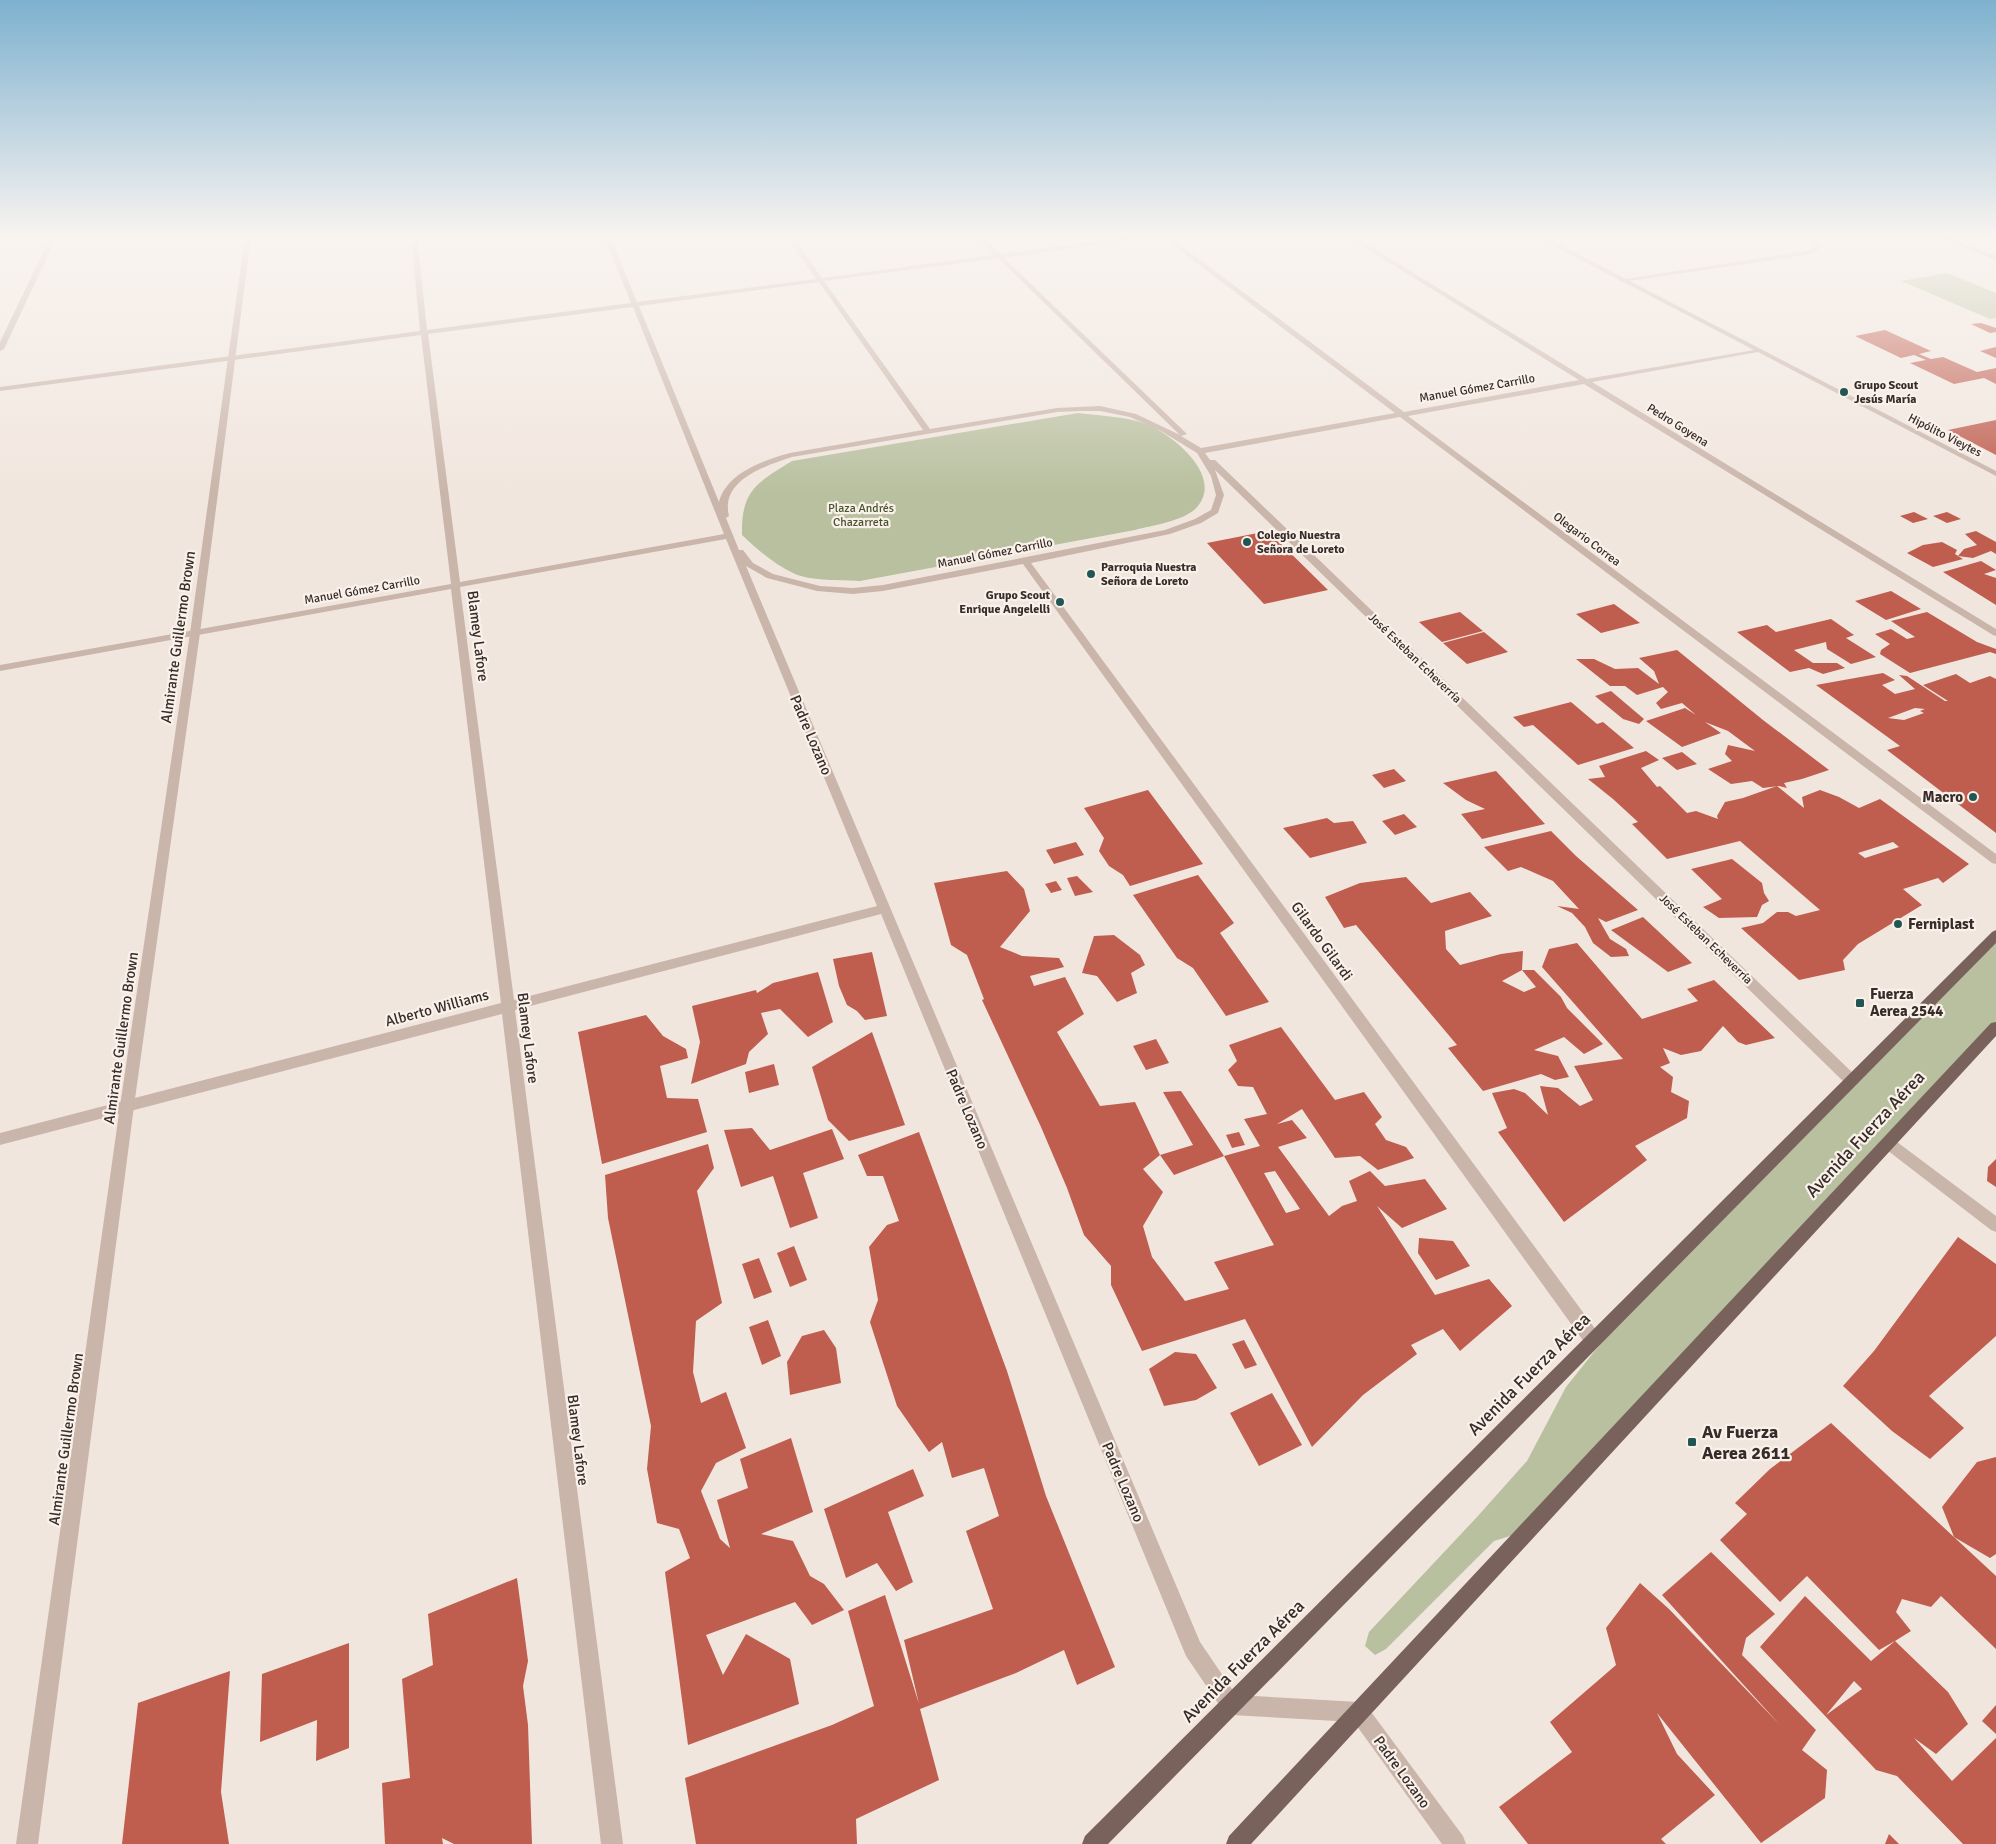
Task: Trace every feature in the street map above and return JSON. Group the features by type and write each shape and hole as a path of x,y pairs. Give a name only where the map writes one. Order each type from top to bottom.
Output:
{"main road":[{"name":"Avenida Fuerza Aérea","path":"1093,1844 1996,935"},
{"name":"Avenida Fuerza Aérea","path":"1237,1844 1996,1027"}],"street":[{"path":"0,349 13,322"},
{"name":"Almirante Guillermo Brown","path":"27,1844 127,1106 195,633 237,322"},
{"name":"Blamey Lafore","path":"423,322 612,1844"},
{"path":"0,389 506,322"},
{"name":"Padre Lozano","path":"642,322 728,536 1193,1649 1231,1705"},
{"path":"850,322 928,432"},
{"name":"José Esteban Echeverría","path":"1067,322 1851,1080"},
{"name":"Olegario Correa","path":"1278,322 1996,860"},
{"name":"Pedro Goyena","path":"1489,322 1996,633"},
{"name":"Hipólito Vieytes","path":"1704,322 1996,474"},
{"name":"Manuel Gómez Carrillo","path":"1200,451 1758,350"},
{"name":"Manuel Gómez Carrillo","path":"1088,407 1116,410 1138,415 1159,425 1200,451 1215,476 1220,495 1216,511 1198,521 1167,532 883,588 853,591 820,589 770,576 750,565 728,536 723,503 730,486 764,464 790,455 928,432 1057,410 1088,407"},
{"name":"Manuel Gómez Carrillo","path":"0,668 728,536"},
{"name":"Gilardo Gilardi","path":"1025,561 1593,1340"},
{"name":"Alberto Williams","path":"0,1139 884,909"},
{"path":"1888,1143 1996,1225"},
{"path":"1231,1705 1359,1712"},
{"name":"Padre Lozano","path":"1359,1712 1455,1844"}],"green space":[{"name":"Plaza Andrés Chazarreta","path":"1078,413 1138,421 1157,429 1169,437 1191,457 1199,469 1204,482 1204,494 1198,506 1178,519 1135,530 860,581 818,579 795,574 774,562 742,535 744,508 753,490 760,482 792,461"},
{"path":"1996,935 1996,1028 1529,1530 1494,1541 1386,1649 1375,1655 1365,1646 1369,1632 1527,1461 1566,1387 1645,1288"}],"building":[{"path":"1981,323 1996,328 1996,332 1990,333 1971,324"},
{"path":"1885,330 1931,351 1919,354 1931,359 1943,357 1977,372 1996,368 1996,384 1984,378 1954,384 1910,363 1926,360 1914,355 1901,358 1855,336"},
{"path":"1996,347 1996,358 1980,351"},
{"path":"1996,420 1996,455 1948,430"},
{"path":"1914,512 1928,519 1913,523 1900,516"},
{"path":"1947,512 1961,519 1947,523 1933,516"},
{"path":"1268,531 1328,590 1264,604 1207,543"},
{"path":"1976,531 1996,542 1996,554 1991,551 1973,558 1958,556 1964,549 1977,545 1965,534"},
{"path":"1942,542 1957,550 1955,554 1963,559 1933,567 1907,553 1923,545"},
{"path":"1981,561 1996,570 1984,574 1996,578 1996,605 1943,572"},
{"path":"1891,591 1921,609 1886,620 1855,601"},
{"path":"1614,604 1640,623 1601,633 1576,614"},
{"path":"1460,612 1483,631 1442,642 1419,622"},
{"path":"1927,612 1977,642 1996,649 1996,654 1990,652 1910,673 1880,654 1881,650 1890,644 1875,634 1891,629 1907,639 1915,637 1891,621"},
{"path":"1831,619 1854,635 1846,638 1876,657 1851,664 1827,649 1826,642 1794,650 1813,663 1837,663 1845,668 1823,674 1809,668 1790,672 1737,632 1767,625 1776,632"},
{"path":"1484,632 1508,652 1467,664 1443,643"},
{"path":"1677,650 1763,720 1829,770 1784,783 1787,788 1779,786 1763,788 1752,781 1731,784 1708,769 1732,761 1725,754 1728,745 1755,751 1728,731 1705,722 1721,733 1682,747 1646,721 1685,708 1696,715 1682,703 1661,709 1656,703 1668,692 1663,687 1637,695 1625,686 1610,686 1576,659 1594,659 1615,669 1638,668 1659,684 1654,671 1639,658"},
{"path":"1883,673 1895,680 1882,685 1895,694 1915,689 1899,675 1907,676 1945,701 1948,701 1923,685 1956,674 1970,683 1990,676 1996,679 1996,833 1887,750 1900,746 1816,685","holes":["1915,708 1925,709 1920,711 1924,713 1904,720 1888,718"]},
{"path":"1611,691 1644,719 1639,724 1623,719 1595,696"},
{"path":"1571,702 1597,724 1603,722 1634,748 1578,765 1533,725 1524,727 1513,717"},
{"path":"1646,751 1659,760 1641,768 1657,787 1660,786 1687,813 1696,811 1718,819 1717,816 1725,802 1777,786 1804,808 1802,797 1820,790 1839,797 1859,808 1880,799 1969,864 1943,883 1938,878 1903,889 1922,905 1858,944 1843,960 1845,970 1799,980 1741,928 1763,923 1777,912 1788,912 1796,916 1820,910 1740,841 1667,859 1632,824 1638,822 1588,779 1605,777 1599,766","holes":["1893,842 1899,847 1865,858 1858,853"]},
{"path":"1682,752 1697,764 1677,770 1662,758"},
{"path":"1394,769 1406,781 1384,788 1372,775"},
{"path":"1496,771 1545,824 1482,839 1461,814 1485,809 1466,800 1443,783"},
{"path":"1148,790 1203,864 1130,886 1123,875 1109,866 1099,851 1104,838 1084,808"},
{"path":"1404,814 1417,827 1395,835 1382,821"},
{"path":"1327,818 1334,823 1353,821 1367,843 1310,858 1283,828"},
{"path":"1551,831 1576,856 1638,910 1606,922 1598,918 1610,939 1626,949 1629,956 1611,957 1593,943 1585,927 1572,913 1557,906 1579,909 1553,881 1521,867 1508,871 1484,847"},
{"path":"1076,842 1084,855 1054,864 1046,850"},
{"path":"1732,859 1762,883 1764,893 1769,901 1762,905 1757,917 1719,918 1703,907 1722,899 1691,869"},
{"path":"1007,871 1024,889 1030,911 1000,947 1022,956 1059,958 1064,967 1030,976 1034,986 1065,977 1084,1014 1057,1032 1100,1106 1135,1102 1160,1155 1143,1169 1163,1192 1143,1226 1152,1257 1185,1301 1229,1289 1214,1262 1274,1245 1224,1156 1260,1146 1244,1119 1267,1114 1253,1087 1238,1086 1228,1070 1237,1061 1229,1045 1281,1027 1335,1100 1364,1092 1382,1117 1375,1124 1386,1140 1406,1147 1414,1158 1378,1170 1360,1156 1335,1158 1302,1109 1277,1124 1292,1120 1307,1138 1278,1147 1329,1216 1342,1206 1357,1201 1349,1181 1370,1171 1385,1186 1425,1179 1447,1209 1402,1228 1377,1206 1435,1295 1489,1279 1512,1306 1460,1351 1443,1329 1411,1345 1417,1354 1363,1395 1312,1447 1245,1319 1142,1351 1111,1285 1111,1266 1084,1235 1067,1188 1041,1127 982,1000 984,999 967,955 951,945 934,883","holes":["1275,1171 1300,1209 1286,1213 1264,1173"]},
{"path":"1198,875 1234,923 1220,933 1269,1002 1226,1016 1193,968 1177,958 1133,895"},
{"path":"1077,876 1093,892 1075,896 1067,878"},
{"path":"1406,877 1431,903 1470,892 1492,916 1445,931 1446,949 1460,965 1501,954 1523,951 1522,970 1534,970 1561,997 1567,1008 1603,1044 1584,1054 1564,1037 1534,1050 1558,1056 1569,1077 1555,1080 1541,1074 1483,1091 1448,1048 1457,1045 1356,925 1344,928 1325,897 1360,883","holes":["1522,970 1536,987 1524,992 1502,981"]},
{"path":"1056,881 1062,890 1051,893 1045,884"},
{"path":"1643,917 1692,963 1668,972 1611,930"},
{"path":"1114,935 1140,955 1145,965 1131,973 1137,993 1117,1002 1097,976 1082,973 1094,936"},
{"path":"1577,943 1642,1019 1698,1001 1687,989 1714,980 1775,1038 1746,1045 1738,1042 1723,1026 1701,1051 1681,1055 1663,1048 1670,1063 1660,1067 1673,1077 1671,1092 1689,1101 1687,1118 1635,1146 1647,1160 1564,1222 1498,1132 1507,1128 1492,1093 1514,1089 1525,1093 1548,1115 1540,1086 1558,1088 1580,1106 1593,1100 1574,1066 1623,1059 1542,967 1549,949"},
{"path":"872,952 887,1016 865,1020 857,1011 847,1005 839,986 833,959"},
{"path":"818,972 833,1022 808,1037 780,1009 761,1013 768,1034 749,1052 746,1064 691,1084 700,1042 692,1006 756,990 757,993 773,983"},
{"path":"646,1015 663,1036 686,1049 688,1058 660,1066 667,1098 698,1099 707,1132 602,1164 578,1032"},
{"path":"872,1032 905,1125 849,1141 828,1120 812,1067"},
{"path":"1156,1039 1169,1063 1146,1070 1133,1046"},
{"path":"774,1064 779,1085 749,1093 745,1072"},
{"path":"1181,1091 1224,1156 1174,1175 1160,1155 1193,1145 1163,1092"},
{"path":"752,1128 770,1150 832,1129 844,1159 803,1173 818,1218 790,1228 773,1176 741,1187 724,1130"},
{"path":"919,1132 1007,1371 1046,1496 1115,1667 1077,1685 1064,1650 1016,1673 920,1709 939,1780 856,1819 857,1844 696,1844 685,1778 832,1725 874,1706 848,1611 885,1595 919,1704 904,1640 993,1609 966,1531 999,1516 984,1468 952,1478 942,1442 929,1452 897,1406 870,1322 878,1300 869,1247 887,1225 899,1221 883,1176 867,1176 858,1155"},
{"path":"1239,1132 1245,1145 1232,1148 1226,1135"},
{"path":"708,1144 714,1168 697,1191 722,1303 696,1321 693,1372 701,1403 726,1392 746,1448 716,1463 701,1491 720,1539 730,1548 717,1500 748,1488 740,1459 791,1438 813,1512 761,1534 793,1541 810,1576 824,1584 844,1610 812,1625 795,1602 706,1635 723,1675 746,1634 790,1659 799,1704 688,1745 665,1572 690,1558 679,1529 657,1523 647,1469 651,1426 608,1218 605,1175"},
{"path":"1996,1159 1996,1187 1987,1181 1988,1167"},
{"path":"1958,1237 1996,1264 1996,1336 1929,1396 1964,1428 1930,1459 1892,1431 1843,1386 1874,1351"},
{"path":"1419,1238 1453,1241 1470,1266 1436,1280 1418,1253"},
{"path":"794,1246 807,1280 790,1287 777,1253"},
{"path":"759,1258 772,1292 754,1299 742,1264"},
{"path":"768,1320 781,1356 762,1365 749,1327"},
{"path":"824,1330 836,1348 841,1383 790,1395 787,1362 802,1336"},
{"path":"1244,1340 1257,1365 1245,1369 1232,1344"},
{"path":"1175,1352 1196,1354 1217,1388 1196,1400 1164,1406 1149,1369"},
{"path":"1272,1393 1302,1445 1259,1466 1230,1413"},
{"path":"1831,1423 1996,1576 1996,1649 1941,1596 1931,1607 1902,1599 1896,1612 1911,1631 1879,1650 1807,1576 1780,1602 1720,1540 1747,1514 1735,1503 1770,1469"},
{"path":"1996,1457 1996,1554 1990,1558 1954,1537 1942,1507 1977,1462"},
{"path":"913,1469 924,1496 888,1512 913,1582 896,1591 877,1563 846,1578 824,1509"},
{"path":"1711,1552 1775,1614 1746,1638 1742,1655 1816,1730 1802,1750 1827,1770 1825,1798 1761,1843 1657,1713 1677,1754 1715,1795 1661,1839 1666,1844 1528,1844 1499,1807 1572,1752 1550,1722 1616,1665 1606,1628 1640,1583 1669,1609 1780,1725 1662,1595"},
{"path":"517,1578 528,1661 523,1686 528,1725 532,1844 454,1844 442,1838 443,1844 385,1844 382,1783 410,1778 402,1679 433,1665 428,1614"},
{"path":"1805,1596 1871,1661 1895,1641 1948,1692 1968,1724 1936,1754 1914,1738 1952,1781 1996,1738 1996,1844 1963,1844 1897,1776 1876,1770 1760,1647","holes":["1854,1681 1862,1689 1826,1715"]},
{"path":"349,1643 349,1748 316,1761 317,1720 260,1742 262,1674"},
{"path":"230,1671 221,1792 229,1844 122,1844 138,1703"},
{"path":"1996,1705 1996,1734 1982,1721"},
{"path":"1889,1834 1899,1844 1885,1844"}],"place":[{"name":"Grupo Scout Jesús María","path":"1844,392"},
{"name":"Colegio Nuestra Señora de Loreto","path":"1247,542"},
{"name":"Parroquia Nuestra Señora de Loreto","path":"1091,574"},
{"name":"Grupo Scout Enrique Angelelli","path":"1060,602"},
{"name":"Macro","path":"1973,797"},
{"name":"Ferniplast","path":"1898,924"},
{"name":"Fuerza Aerea 2544","path":"1860,1003"},
{"name":"Av Fuerza Aerea 2611","path":"1692,1442"}]}
